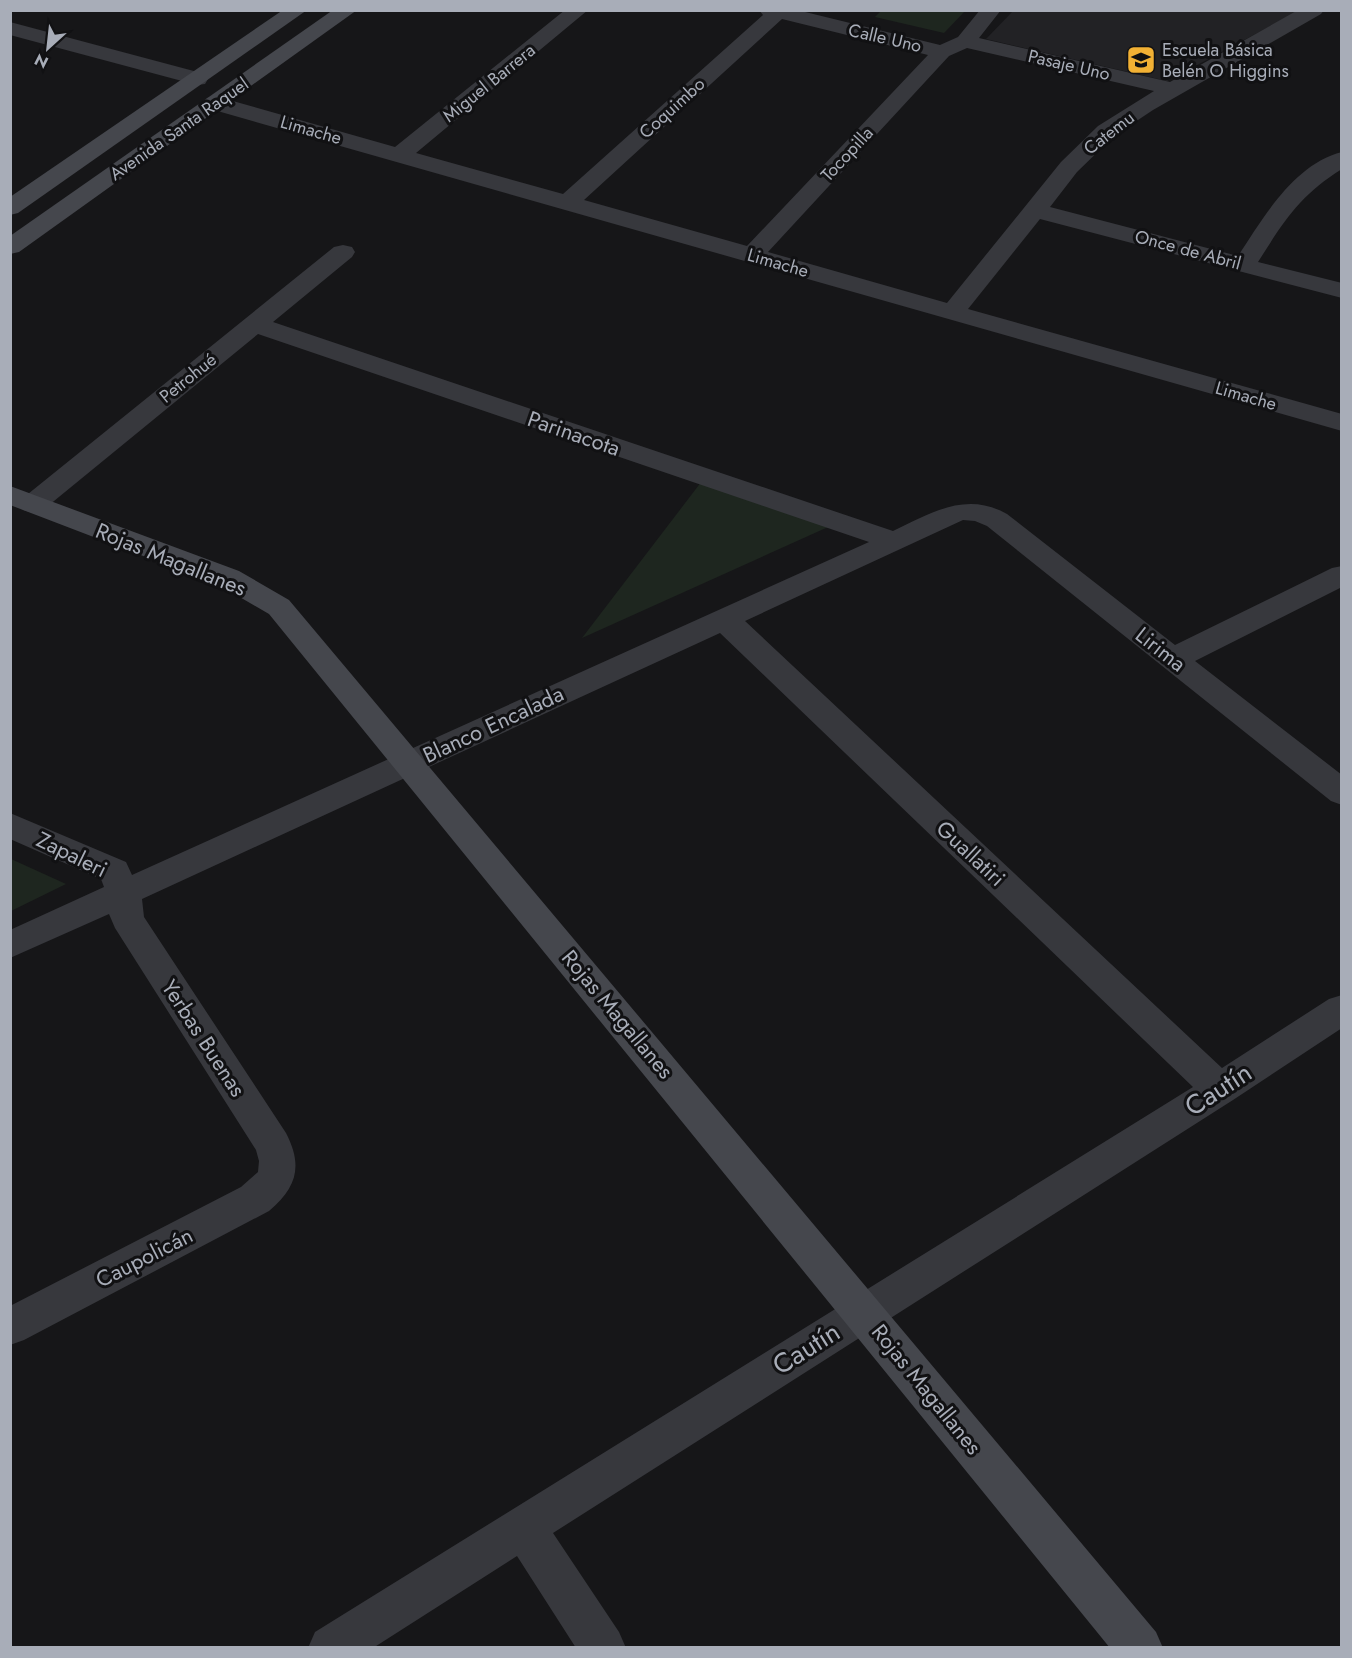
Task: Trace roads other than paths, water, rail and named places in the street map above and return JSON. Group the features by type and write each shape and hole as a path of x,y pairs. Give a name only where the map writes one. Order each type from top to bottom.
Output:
{"street":[{"name":"Avenida Santa Raquel","path":"10,208 297,10"},
{"name":"Avenida Santa Raquel","path":"10,248 347,10"},
{"name":"Miguel Barrera","path":"399,155 578,10"},
{"path":"965,41 991,10"},
{"name":"Catemu","path":"952,313 1069,167 1093,142 1125,117 1314,10"},
{"name":"Calle Uno","path":"774,11 942,52 965,41"},
{"name":"Coquimbo","path":"567,203 774,11"},
{"path":"12,30 197,79"},
{"name":"Pasaje Uno","path":"965,41 1173,89"},
{"name":"Tocopilla","path":"751,255 942,52"},
{"name":"Limache","path":"215,103 1341,423"},
{"path":"1244,265 1284,204 1313,177 1341,159"},
{"name":"Once de Abril","path":"1035,210 1341,291"},
{"name":"Petrohué","path":"22,500 254,324 343,252"},
{"name":"Parinacota","path":"254,324 895,541"},
{"name":"Rojas Magallanes","path":"22,500 229,578 279,607 410,762 1140,1647"},
{"name":"Blanco Encalada","path":"10,945 956,513 978,512"},
{"name":"Lirima","path":"978,512 997,520 1341,793"},
{"path":"1173,659 1341,575"},
{"name":"Guallatiri","path":"723,618 1220,1089"},
{"name":"Zapaleri","path":"10,825 114,871 124,893"},
{"name":"Yerbas Buenas","path":"124,893 127,918 273,1144 279,1157 278,1172 273,1182"},
{"name":"Cautín","path":"332,1647 1220,1089 1341,1009"},
{"name":"Caupolicán","path":"10,1327 255,1199 273,1182"},
{"path":"523,1526 603,1647"}],"place":[{"name":"Escuela Básica Belén O Higgins","path":"1141,60"}]}
